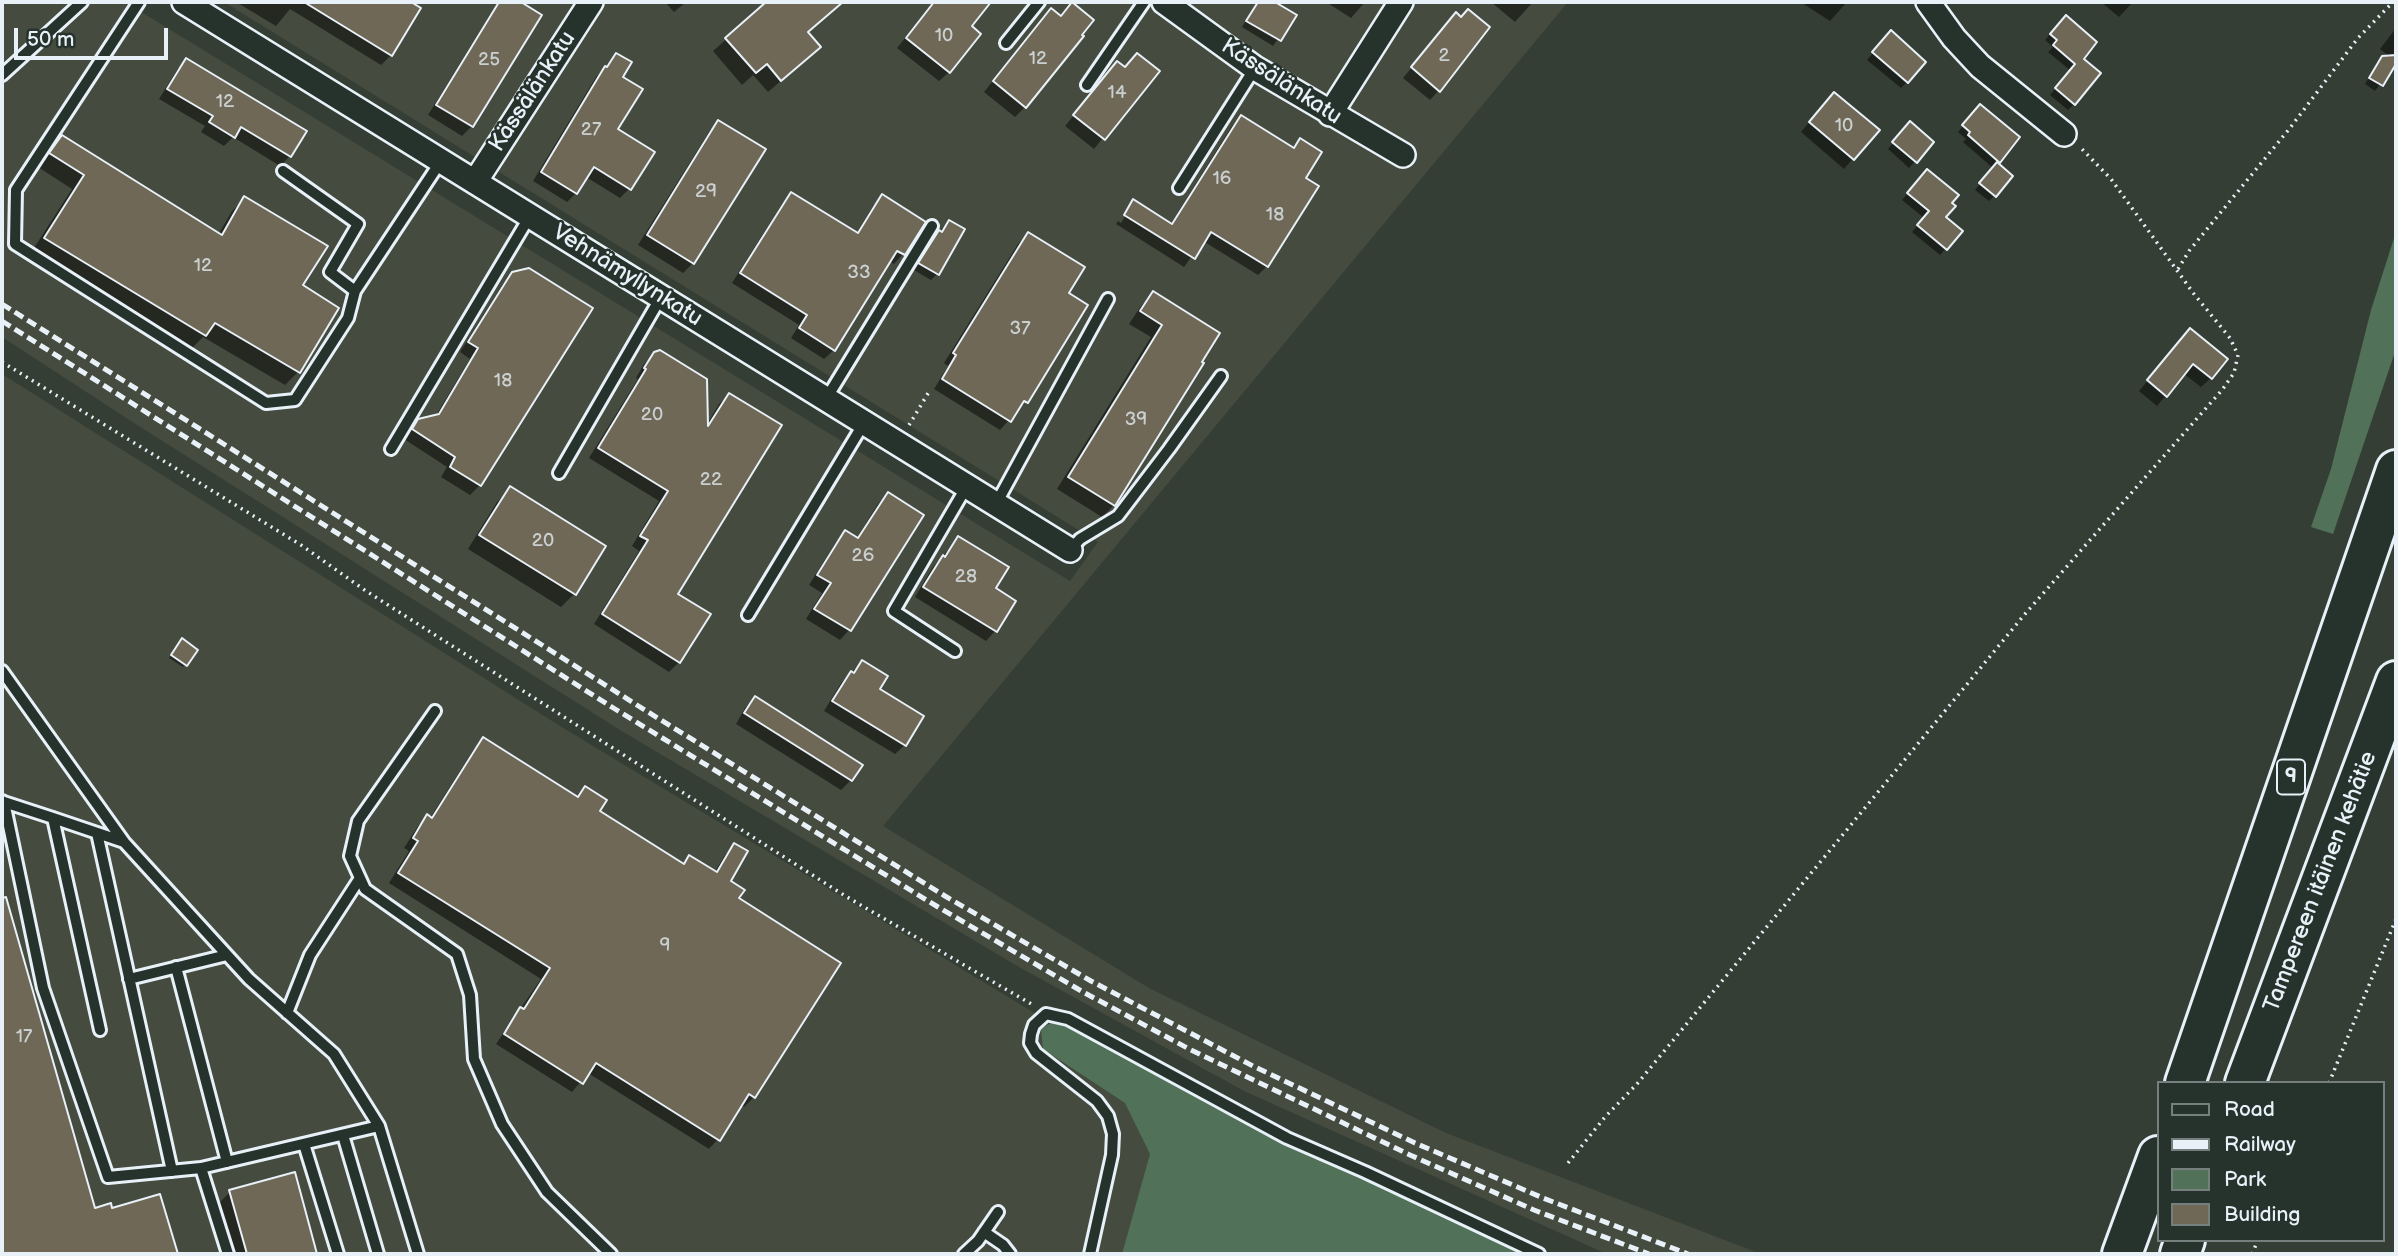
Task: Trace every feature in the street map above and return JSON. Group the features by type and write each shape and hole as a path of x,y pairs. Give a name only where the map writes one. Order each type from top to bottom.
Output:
{"highway":[{"name":"9","path":"2186,1081 2396,470"},
{"name":"Tampereen itäinen kehätie","path":"2246,1081 2396,681"},
{"path":"2336,845 2396,735"},
{"path":"2122,1254 2156,1161"}],"street":[{"name":"Vehnämyllynkatu","path":"184,2 1070,550"},
{"name":"Kässälänkatu","path":"475,182 592,2"},
{"path":"1330,114 1401,2"},
{"path":"1928,2 1980,66 2064,134"},
{"name":"Kässälänkatu","path":"1178,6 1255,68 1403,155"}],"lane":[{"path":"2,75 82,2"},
{"path":"139,2 16,190 15,244 266,403 295,400 348,318 355,291 441,161"},
{"path":"1006,43 1039,2"},
{"path":"1087,85 1144,2"},
{"path":"1179,188 1255,68"},
{"path":"283,171 358,224 330,272 355,291"},
{"path":"391,449 530,216"},
{"path":"826,399 932,226"},
{"path":"559,473 661,297"},
{"path":"996,504 1108,299"},
{"path":"1070,550 1080,539 1118,516 1221,376"},
{"path":"748,615 864,423"},
{"path":"955,651 894,611 967,486"},
{"path":"2,671 124,842 249,979 334,1054 379,1126 418,1254"},
{"path":"435,711 358,821 350,856 365,889 457,954 470,995 474,1059 502,1124 547,1192 611,1254"},
{"path":"124,842 3,802 43,988 108,1177 201,1168 379,1126"},
{"path":"53,818 100,1030"},
{"path":"97,833 172,1171"},
{"path":"287,1013 310,955 360,878"},
{"path":"129,979 227,955"},
{"path":"176,967 227,1162"},
{"path":"1090,1254 1112,1155 1113,1134 1108,1116 1097,1101 1036,1053 1030,1043 1034,1024 1046,1014 1068,1019 1287,1138 1539,1254"},
{"path":"343,1135 378,1254"},
{"path":"304,1144 338,1254"},
{"path":"201,1168 228,1254"},
{"path":"964,1254 998,1212"},
{"path":"984,1232 1003,1245 1010,1254"}],"path":[{"path":"2177,270 2189,251 2290,128 2358,38 2393,2"},
{"path":"1568,1163 1605,1117 1637,1084 2025,614 2228,382 2238,362 2236,348 2111,179 2064,134"},
{"path":"2,362 301,545 377,598 848,897 1046,1014"},
{"path":"906,430 930,390"},
{"path":"2330,1081 2396,919"}],"shaded area":[{"path":"2,2 125,2 1070,581 1098,542 224,2 1568,2 883,826 1149,988 1446,1133 1761,1254 1607,1254 1244,1091 1019,967 620,730 2,337"},
{"path":"2,374 560,726 1195,1110 1136,1254 2,1254"}],"green space":[{"path":"2396,232 2396,349 2333,534 2311,527 2331,469 2371,310"},
{"path":"1056,1020 1217,1109 1361,1177 1536,1254 1122,1254 1150,1154 1125,1103 1043,1049 1041,1029"}],"building":[{"path":"304,2 411,2 421,8 392,56"},
{"path":"499,2 521,2 542,15 473,127 436,105"},
{"path":"766,2 843,2 808,32 821,47 781,81 767,64 756,73 725,38"},
{"path":"934,2 991,2 972,26 981,34 950,73 906,38"},
{"path":"1072,2 1094,20 1026,108 993,81 1051,8 1061,16"},
{"path":"1258,2 1275,2 1297,15 1281,41 1246,21"},
{"path":"1468,9 1490,27 1440,92 1411,67 1456,12 1461,17"},
{"path":"2066,15 2097,42 2084,59 2101,73 2075,105 2055,88 2075,64 2053,45 2057,40 2050,34"},
{"path":"1891,30 1926,62 1908,83 1872,52"},
{"path":"616,53 632,62 623,77 643,89 618,129 655,152 631,190 594,167 577,194 541,172 605,66 607,67"},
{"path":"1137,53 1160,71 1105,140 1073,115 1117,61 1125,67"},
{"path":"2396,55 2396,64 2383,86 2369,78 2382,56"},
{"path":"186,58 307,131 291,157 241,127 235,138 209,122 213,116 167,89"},
{"path":"1834,92 1880,130 1854,160 1809,122"},
{"path":"1980,104 2020,137 2000,163 1968,135 1970,132 1962,125"},
{"path":"1241,115 1294,148 1300,138 1322,152 1306,178 1319,186 1268,267 1211,232 1195,259 1124,215 1133,199 1172,224"},
{"path":"718,120 766,149 694,264 647,235"},
{"path":"1910,121 1934,142 1917,163 1892,142"},
{"path":"62,135 222,235 244,196 328,246 303,285 339,308 300,373 215,323 206,336 44,238 84,175 49,153"},
{"path":"1997,162 2013,176 1996,197 1979,183"},
{"path":"1927,169 1959,195 1952,203 1956,206 1946,217 1963,231 1947,250 1917,225 1929,211 1907,193"},
{"path":"791,192 858,233 882,194 926,222 905,255 897,251 835,351 799,328 807,315 740,273"},
{"path":"949,220 965,229 939,275 918,263 939,230 942,232"},
{"path":"1028,232 1085,267 1069,293 1088,305 1028,403 1024,401 1011,422 942,379 956,355 953,353"},
{"path":"529,268 593,308 481,486 450,467 455,457 412,429 418,419 439,414 478,348 468,342 512,272"},
{"path":"1153,291 1220,333 1115,506 1068,477 1162,325 1140,311"},
{"path":"2190,328 2228,359 2212,379 2193,364 2167,397 2147,380"},
{"path":"660,350 707,379 708,426 729,393 782,425 678,594 711,614 680,663 602,614 648,540 640,536 668,491 598,448 654,352"},
{"path":"510,486 606,546 576,595 479,535"},
{"path":"888,492 924,515 851,631 814,609 831,583 817,575 845,530 858,538"},
{"path":"958,536 1009,567 996,588 1016,601 997,632 923,587"},
{"path":"182,638 198,650 187,666 171,655"},
{"path":"862,660 888,676 880,689 924,716 906,746 832,701 851,671 854,673"},
{"path":"755,696 863,765 852,781 744,713"},
{"path":"483,737 578,797 585,786 607,800 600,811 684,864 689,855 717,872 734,843 748,851 731,881 745,890 739,898 841,963 755,1098 749,1094 720,1141 596,1063 583,1084 504,1034 520,1007 524,1009 550,968 398,873 418,841 413,838 427,814 432,818"},
{"path":"6,897 95,1208 111,1203 112,1208 160,1194 178,1254 2,1254 2,898"},
{"path":"295,1172 317,1254 247,1254 229,1190"}],"railway":[{"path":"2,304 648,712 945,896 1091,981 1253,1066 1415,1143 1543,1198 1688,1254"},
{"path":"2,321 615,709 938,907 1083,992 1191,1050 1410,1155 1534,1210 1649,1254"}]}
